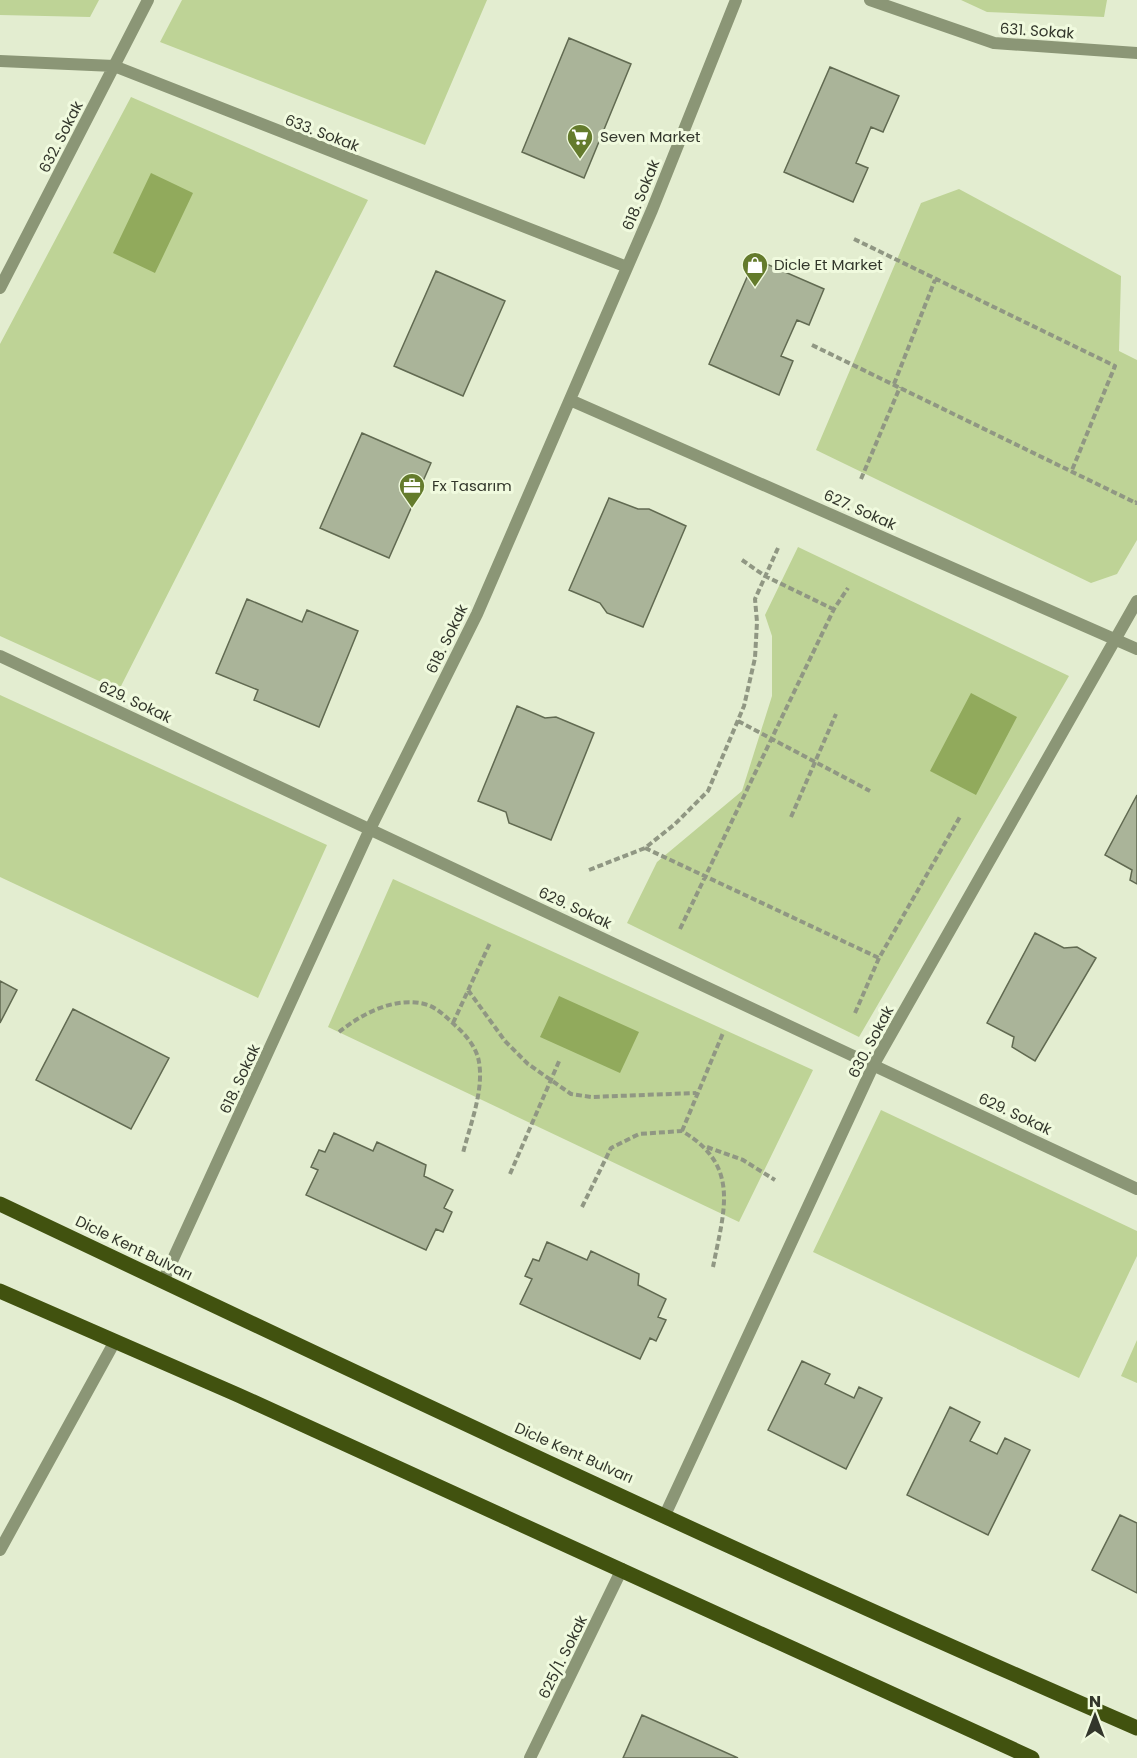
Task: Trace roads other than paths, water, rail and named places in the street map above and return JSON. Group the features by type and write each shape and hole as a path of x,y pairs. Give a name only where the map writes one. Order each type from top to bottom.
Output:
{"main road":[{"name":"Dicle Kent Bulvarı","path":"0,1204 307,1352 898,1624 1137,1728"},
{"path":"0,1291 114,1343 238,1395 1032,1758"}],"street":[{"name":"632. Sokak","path":"0,288 148,0"},
{"name":"618. Sokak","path":"163,1281 370,829 477,614 627,267 736,0"},
{"name":"631. Sokak","path":"870,0 994,43 1137,53"},
{"name":"633. Sokak","path":"0,61 114,66 627,267"},
{"name":"627. Sokak","path":"570,400 1137,649"},
{"name":"630. Sokak","path":"665,1515 874,1064 1137,601"},
{"name":"629. Sokak","path":"0,656 1137,1189"},
{"path":"0,1550 114,1343"},
{"name":"625/1. Sokak","path":"530,1758 622,1569"}],"place":[{"name":"Seven Market","path":"580,160"},
{"name":"Dicle Et Market","path":"755,288"},
{"name":"Fx Tasarım","path":"412,509"}]}
